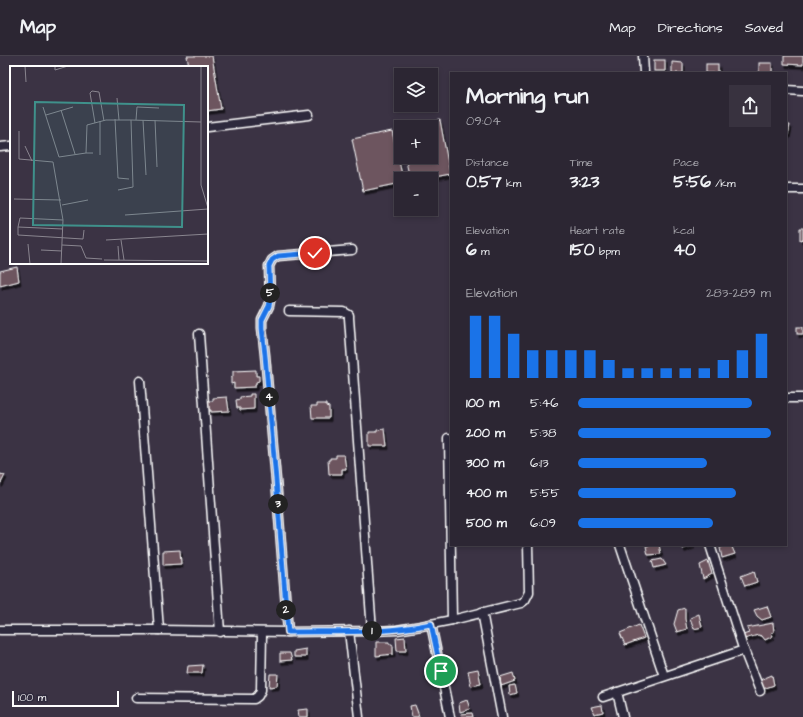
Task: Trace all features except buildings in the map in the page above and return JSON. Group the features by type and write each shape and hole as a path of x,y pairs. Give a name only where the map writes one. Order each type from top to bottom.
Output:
{"street":[{"path":"644,56 644,72"},
{"path":"787,90 803,91"},
{"path":"208,127 309,115"},
{"path":"0,147 10,146"},
{"path":"787,189 803,189"},
{"path":"288,632 276,472 262,328 262,320 270,301 269,266 272,260 278,256 352,250"},
{"path":"289,311 344,312 347,313 349,318 372,631"},
{"path":"199,334 220,632"},
{"path":"140,381 159,630"},
{"path":"787,398 803,398"},
{"path":"449,438 450,499"},
{"path":"451,546 452,620"},
{"path":"0,630 159,630 220,632 397,630 452,620 521,603 526,600 529,592 528,546"},
{"path":"620,546 664,676"},
{"path":"710,546 744,650 760,691"},
{"path":"482,612 502,717"},
{"path":"431,624 450,717"},
{"path":"349,631 359,717"},
{"path":"136,698 254,699 258,696 261,690 262,632"},
{"path":"603,696 744,650"},
{"path":"617,692 622,717"}],"route":[{"path":"315,253 278,256 270,262 270,301 262,320 288,632 397,630 431,624 441,671"}]}
